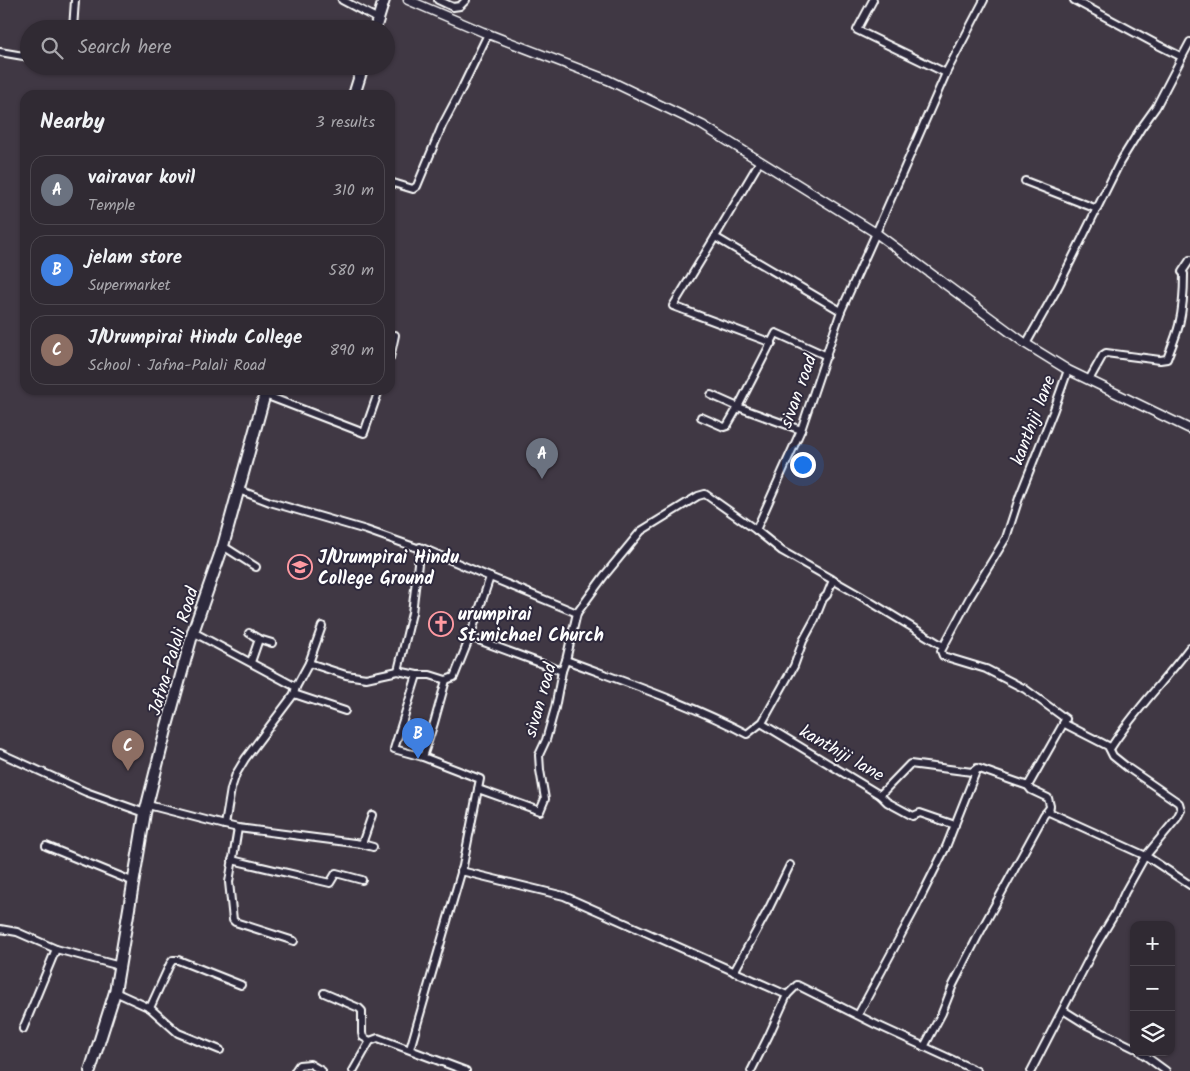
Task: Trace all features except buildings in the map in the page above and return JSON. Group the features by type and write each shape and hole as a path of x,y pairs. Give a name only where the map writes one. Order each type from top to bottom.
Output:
{"main road":[{"path":"378,20 384,0"},
{"path":"356,90 360,75"},
{"name":"Jafna-Palali Road","path":"90,1071 115,992 147,809 167,726 193,632 223,546 264,395"}],"street":[{"path":"74,20 75,0"},
{"path":"342,0 371,20"},
{"path":"408,0 488,34 608,80 702,125 876,233 1026,344 1068,370 1190,429"},
{"path":"438,0 453,7 460,6 466,0"},
{"path":"873,0 857,30 946,73"},
{"name":"sivan road","path":"478,790 540,811 545,799 539,755 546,740 555,708 562,671 577,613 641,531 698,496 705,494 756,530 801,430 841,311 946,73 984,0"},
{"path":"1074,0 1182,57"},
{"path":"395,184 413,189 417,186 442,126 488,34"},
{"path":"1026,344 1057,289 1120,162 1156,107 1190,42"},
{"path":"0,52 20,55"},
{"path":"760,161 673,306 772,343"},
{"path":"1024,181 1097,209"},
{"path":"715,237 841,311"},
{"path":"1089,380 1102,355 1106,353 1160,360 1167,359 1178,326 1184,287 1184,274 1182,272 1190,260"},
{"path":"702,417 724,427 727,426 776,333 827,356"},
{"name":"kanthiji lane","path":"943,646 1006,538 1020,495 1068,370"},
{"path":"270,395 364,433 377,395"},
{"path":"711,395 801,430"},
{"path":"239,490 270,502 366,530 420,549 420,547 577,613"},
{"path":"756,530 782,551 943,646 941,650 943,656 986,669 1025,689 1066,719 1028,786"},
{"path":"223,546 256,567"},
{"path":"398,671 412,613 420,549"},
{"path":"309,663 346,675 366,678 398,671 446,680 454,677 470,637 490,577"},
{"path":"566,660 684,705 725,722 747,734 762,723 794,666 803,641 833,580"},
{"path":"225,825 236,774 245,759 294,694 309,663 322,626"},
{"path":"193,632 296,687"},
{"path":"249,633 259,639 272,643"},
{"path":"470,637 562,671"},
{"path":"251,662 259,639"},
{"path":"1110,749 1123,728 1190,647"},
{"path":"410,1049 461,871 480,779 423,757 394,749 416,675"},
{"path":"423,757 446,680"},
{"path":"294,694 345,711"},
{"name":"kanthiji lane","path":"762,723 880,795 910,764 972,772 977,768 1028,786 1031,790 1048,798 1049,809"},
{"path":"1031,1071 1094,947 1116,912 1125,892 1146,856 1177,818 1181,810 1179,803 1113,756 1108,746 1063,723"},
{"path":"0,753 86,792 147,809 238,828 373,847"},
{"path":"858,1015 946,847 977,768"},
{"path":"880,795 887,802 913,816 920,813 955,825"},
{"path":"924,1047 992,909 1049,809 1049,812 1146,856 1190,885"},
{"path":"362,844 372,815"},
{"path":"238,828 230,882 233,920 294,941"},
{"path":"46,846 134,882"},
{"path":"232,860 330,883 336,873 362,880"},
{"path":"734,972 790,865"},
{"path":"461,871 564,896 787,995"},
{"path":"0,929 17,932 56,950 120,966"},
{"path":"22,1030 56,950"},
{"path":"150,1008 173,960 178,960 241,985"},
{"path":"751,1071 787,995 797,984 977,1071"},
{"path":"115,992 150,1008 178,1033 220,1050"},
{"path":"324,993 362,1010 363,1037 370,1041"},
{"path":"1063,1010 1087,1025 1130,1046"},
{"path":"353,1071 370,1041 378,1038 466,1071"},
{"path":"1145,1056 1166,1071"},
{"path":"295,1071 299,1065 310,1064 322,1071"}],"place":[{"name":"vairavar kovil","path":"542,479"},
{"name":"J/Urumpirai Hindu College Ground","path":"300,567"},
{"name":"urumpirai St.michael Church","path":"441,624"},
{"name":"jelam store","path":"418,759"},
{"name":"J/Urumpirai Hindu College","path":"128,771"}]}
